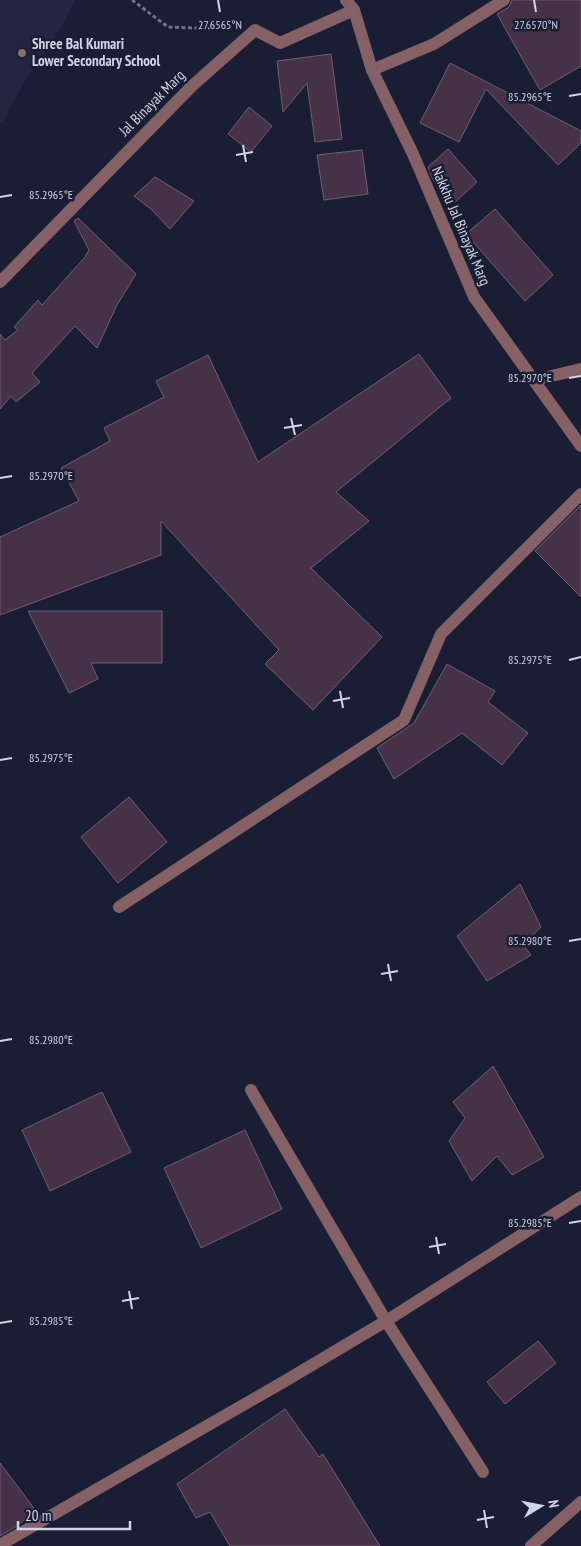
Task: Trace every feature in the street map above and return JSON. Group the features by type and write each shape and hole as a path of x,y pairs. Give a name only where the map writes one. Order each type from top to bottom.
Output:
{"street":[{"path":"372,70 434,44 504,0"},
{"path":"255,30 280,43 350,5"},
{"name":"Nakkhu Jal Binayak Marg","path":"350,5 372,70 413,154 474,297 581,446"},
{"name":"Jal Binayak Marg","path":"0,282 192,86 255,30"},
{"path":"534,380 581,370"},
{"path":"119,907 404,720 441,634 581,494"},
{"path":"250,1090 386,1321 483,1472"},
{"path":"0,1545 386,1321 581,1197"},
{"path":"531,1546 581,1502"}],"path":[{"path":"132,0 168,27 255,30"}],"shaded area":[{"name":"Shree Bal Kumari Lower Secondary School","path":"0,0 75,0 62,26 25,81 2,123 0,121"}],"building":[{"path":"512,0 581,0 581,66 540,90 497,14 509,7"},
{"path":"331,54 342,139 315,142 307,83 283,112 277,61"},
{"path":"450,63 581,131 581,143 558,165 486,89 459,142 420,123"},
{"path":"249,107 272,126 251,152 228,134"},
{"path":"448,149 477,182 454,203 433,180 428,167"},
{"path":"362,150 368,194 324,200 317,155"},
{"path":"155,177 194,201 170,229 151,209 134,196"},
{"path":"495,209 553,275 525,301 466,234"},
{"path":"78,218 136,274 117,305 97,348 75,326 32,373 40,382 16,402 11,396 0,409 0,334 5,340 18,330 14,327 38,300 42,305 85,257 89,250 74,221"},
{"path":"419,354 451,398 336,492 369,521 311,568 382,637 313,710 265,664 279,650 161,521 161,555 0,615 0,537 79,501 61,468 110,441 104,428 164,397 156,381 208,355 258,462"},
{"path":"581,505 581,597 535,551"},
{"path":"28,611 162,611 162,663 91,663 98,679 69,693"},
{"path":"447,664 495,691 488,702 528,733 502,765 462,733 394,779 377,748 414,723"},
{"path":"129,797 167,842 118,883 81,837"},
{"path":"520,884 541,927 523,945 531,955 487,981 457,936"},
{"path":"493,1066 544,1157 512,1175 497,1156 472,1181 449,1141 465,1118 453,1102"},
{"path":"102,1092 131,1152 50,1191 22,1130"},
{"path":"245,1130 282,1209 201,1248 164,1168"},
{"path":"538,1341 556,1363 505,1404 487,1382"},
{"path":"285,1409 319,1457 323,1454 380,1546 230,1546 210,1512 196,1518 177,1484"},
{"path":"0,1463 36,1511 0,1536"}],"place":[{"name":"Shree Bal Kumari Lower Secondary School","path":"22,53"}]}
